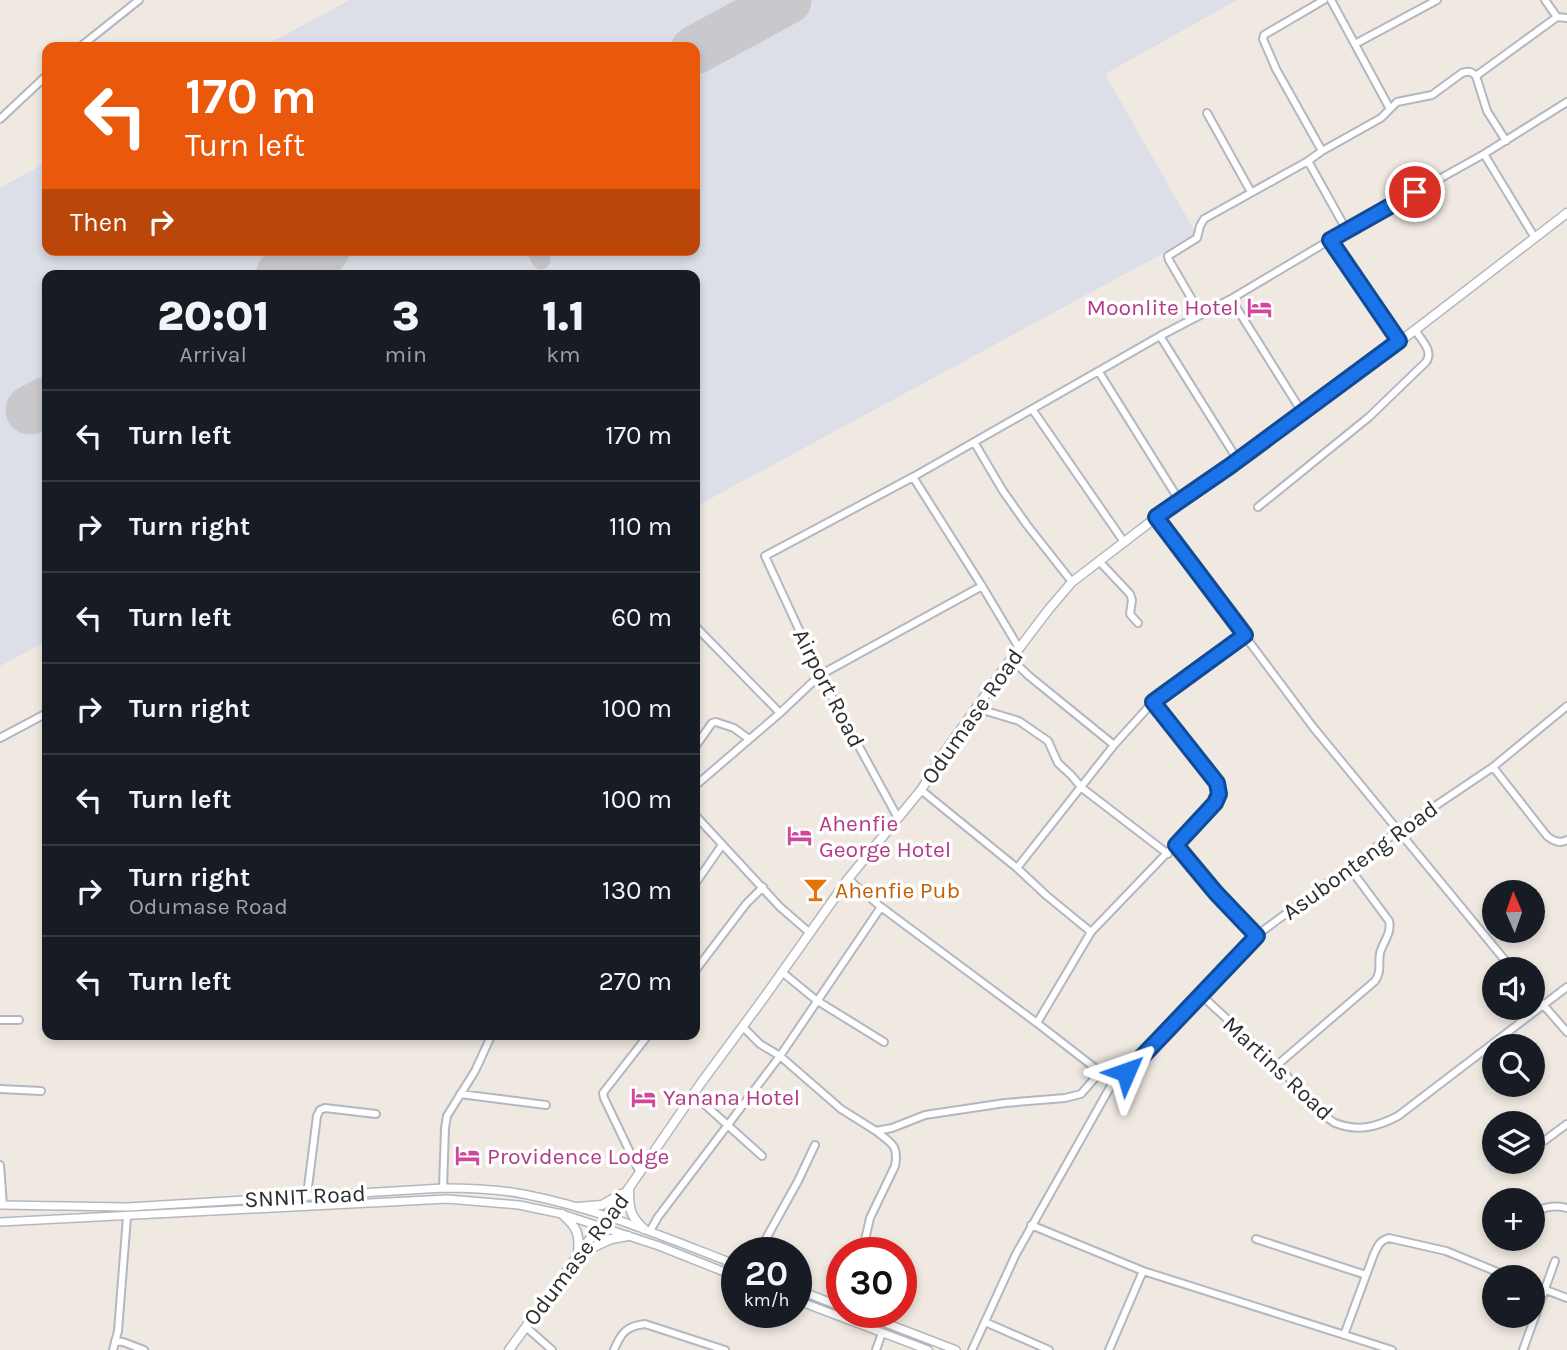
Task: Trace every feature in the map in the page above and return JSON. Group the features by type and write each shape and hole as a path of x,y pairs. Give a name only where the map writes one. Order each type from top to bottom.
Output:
{"main road":[{"name":"Odumase Road","path":"509,1350 640,1173 693,1094 848,879 921,790 1011,659 1072,582 1179,500 1415,330 1567,213"},
{"path":"578,1207 602,1205 629,1188 631,1214 647,1230"},
{"path":"562,1214 575,1226 578,1233 579,1255 611,1239 628,1236"}],"street":[{"path":"86,42 139,0"},
{"path":"1322,151 1276,69 1263,40 1264,35 1274,28 1324,0"},
{"path":"1331,0 1390,109"},
{"path":"1355,44 1437,0"},
{"path":"1545,0 1557,17"},
{"path":"1476,76 1557,17 1567,18"},
{"path":"1201,315 1168,256 1196,238 1204,219 1366,128 1397,102 1432,95 1468,71 1476,76 1487,111 1506,141"},
{"path":"0,119 42,80"},
{"path":"1019,648 912,477 1160,336 1231,299 1484,154 1567,102"},
{"path":"1207,113 1251,192"},
{"path":"1484,154 1535,238"},
{"path":"1308,161 1346,231"},
{"path":"1330,240 1399,341"},
{"path":"1231,299 1301,412"},
{"path":"1258,507 1369,417 1426,362 1429,351 1415,330"},
{"path":"1160,336 1237,459"},
{"path":"1099,372 1179,500"},
{"path":"1032,410 1124,542"},
{"path":"974,442 1027,526 1072,582"},
{"name":"Airport Road","path":"898,818 820,675 765,556 912,477"},
{"path":"1156,517 1313,727 1502,957"},
{"path":"1100,561 1130,594 1130,614 1138,623"},
{"path":"700,782 820,675 982,586"},
{"path":"700,631 780,713"},
{"path":"1017,868 1114,745 1153,702 1245,635"},
{"path":"1011,659 1114,745"},
{"path":"1037,1023 1091,932 1168,854 1215,803 1219,794 1217,783 1153,702"},
{"name":"Asubonteng Road","path":"972,1350 1031,1225 1113,1082 1138,1061 1257,936 1398,831 1493,766 1567,706"},
{"path":"976,708 1019,721 1048,741 1058,764 1082,788 1168,854"},
{"path":"0,738 42,716"},
{"path":"700,740 712,723 716,722 734,728 749,739"},
{"path":"1493,766 1547,836 1553,841 1567,840"},
{"path":"921,790 1091,932"},
{"path":"700,821 780,907 810,933"},
{"path":"700,877 722,845"},
{"path":"1176,845 1257,936"},
{"path":"1276,1066 1378,975 1380,952 1390,926 1389,921 1349,867"},
{"path":"848,879 881,907 1113,1082"},
{"path":"700,964 746,904 763,887"},
{"path":"647,1230 780,1056 881,907"},
{"path":"782,972 816,1000 884,1042"},
{"name":"Martins Road","path":"1545,1004 1567,987"},
{"name":"Martins Road","path":"1201,995 1332,1121 1362,1128 1380,1125 1398,1116 1523,1020"},
{"path":"1545,1007 1567,1032"},
{"path":"0,1020 19,1020"},
{"path":"743,1027 760,1044 780,1056 841,1109 894,1145 897,1158 895,1166 870,1218 866,1237"},
{"path":"443,1188 447,1116 475,1071 487,1040"},
{"path":"640,1173 603,1093 644,1040"},
{"path":"876,1131 892,1128 925,1115 1081,1094 1101,1071"},
{"path":"0,1089 41,1091"},
{"path":"460,1094 546,1105"},
{"path":"693,1094 762,1156"},
{"path":"307,1195 320,1110 325,1108 376,1114"},
{"path":"1545,1140 1567,1124"},
{"path":"767,1237 816,1145"},
{"path":"0,1165 1,1205"},
{"name":"SNNIT Road","path":"1,1205 128,1207 464,1188 521,1194 578,1207 721,1259"},
{"path":"270,1198 271,1209"},
{"path":"250,1199 251,1210"},
{"name":"SNNIT Road","path":"0,1222 447,1199 519,1205 562,1214 721,1270"},
{"path":"1545,1207 1567,1208"},
{"path":"113,1350 118,1331 127,1217"},
{"path":"1031,1225 1143,1271 1392,1350"},
{"path":"1345,1335 1378,1244 1382,1240 1389,1238 1446,1251 1482,1266"},
{"path":"1256,1239 1366,1275"},
{"path":"1545,1286 1555,1261"},
{"path":"1110,1350 1143,1271"},
{"path":"1545,1289 1567,1298"},
{"path":"812,1306 928,1350"},
{"path":"985,1322 1049,1350"},
{"path":"614,1350 633,1325 645,1324 725,1350"},
{"path":"526,1327 552,1350"},
{"path":"899,1328 956,1350"},
{"path":"1523,1350 1531,1328"},
{"path":"118,1331 123,1342 122,1350"},
{"path":"876,1350 881,1333"},
{"path":"115,1341 144,1350"}],"shaded area":[{"path":"350,0 1237,0 1105,74 1197,235 700,504 700,270 42,270 42,644 0,666 0,188 42,165 42,256 700,256 700,42 271,42"}],"taxiway":[{"path":"539,256 541,260"}],"runway":[{"path":"700,47 787,0"},
{"path":"289,270 314,256"},
{"path":"30,410 42,404"}],"place":[{"name":"Moonlite Hotel","path":"1259,307"},
{"name":"Ahenfie George Hotel","path":"799,836"},
{"name":"Ahenfie Pub","path":"815,890"},
{"name":"Yanana Hotel","path":"643,1097"},
{"name":"Providence Lodge","path":"467,1156"}],"route":[{"path":"1126,1072 1257,936 1176,845 1215,803 1219,794 1217,783 1153,702 1245,635 1156,517 1230,466 1399,341 1330,240 1415,192"}]}
